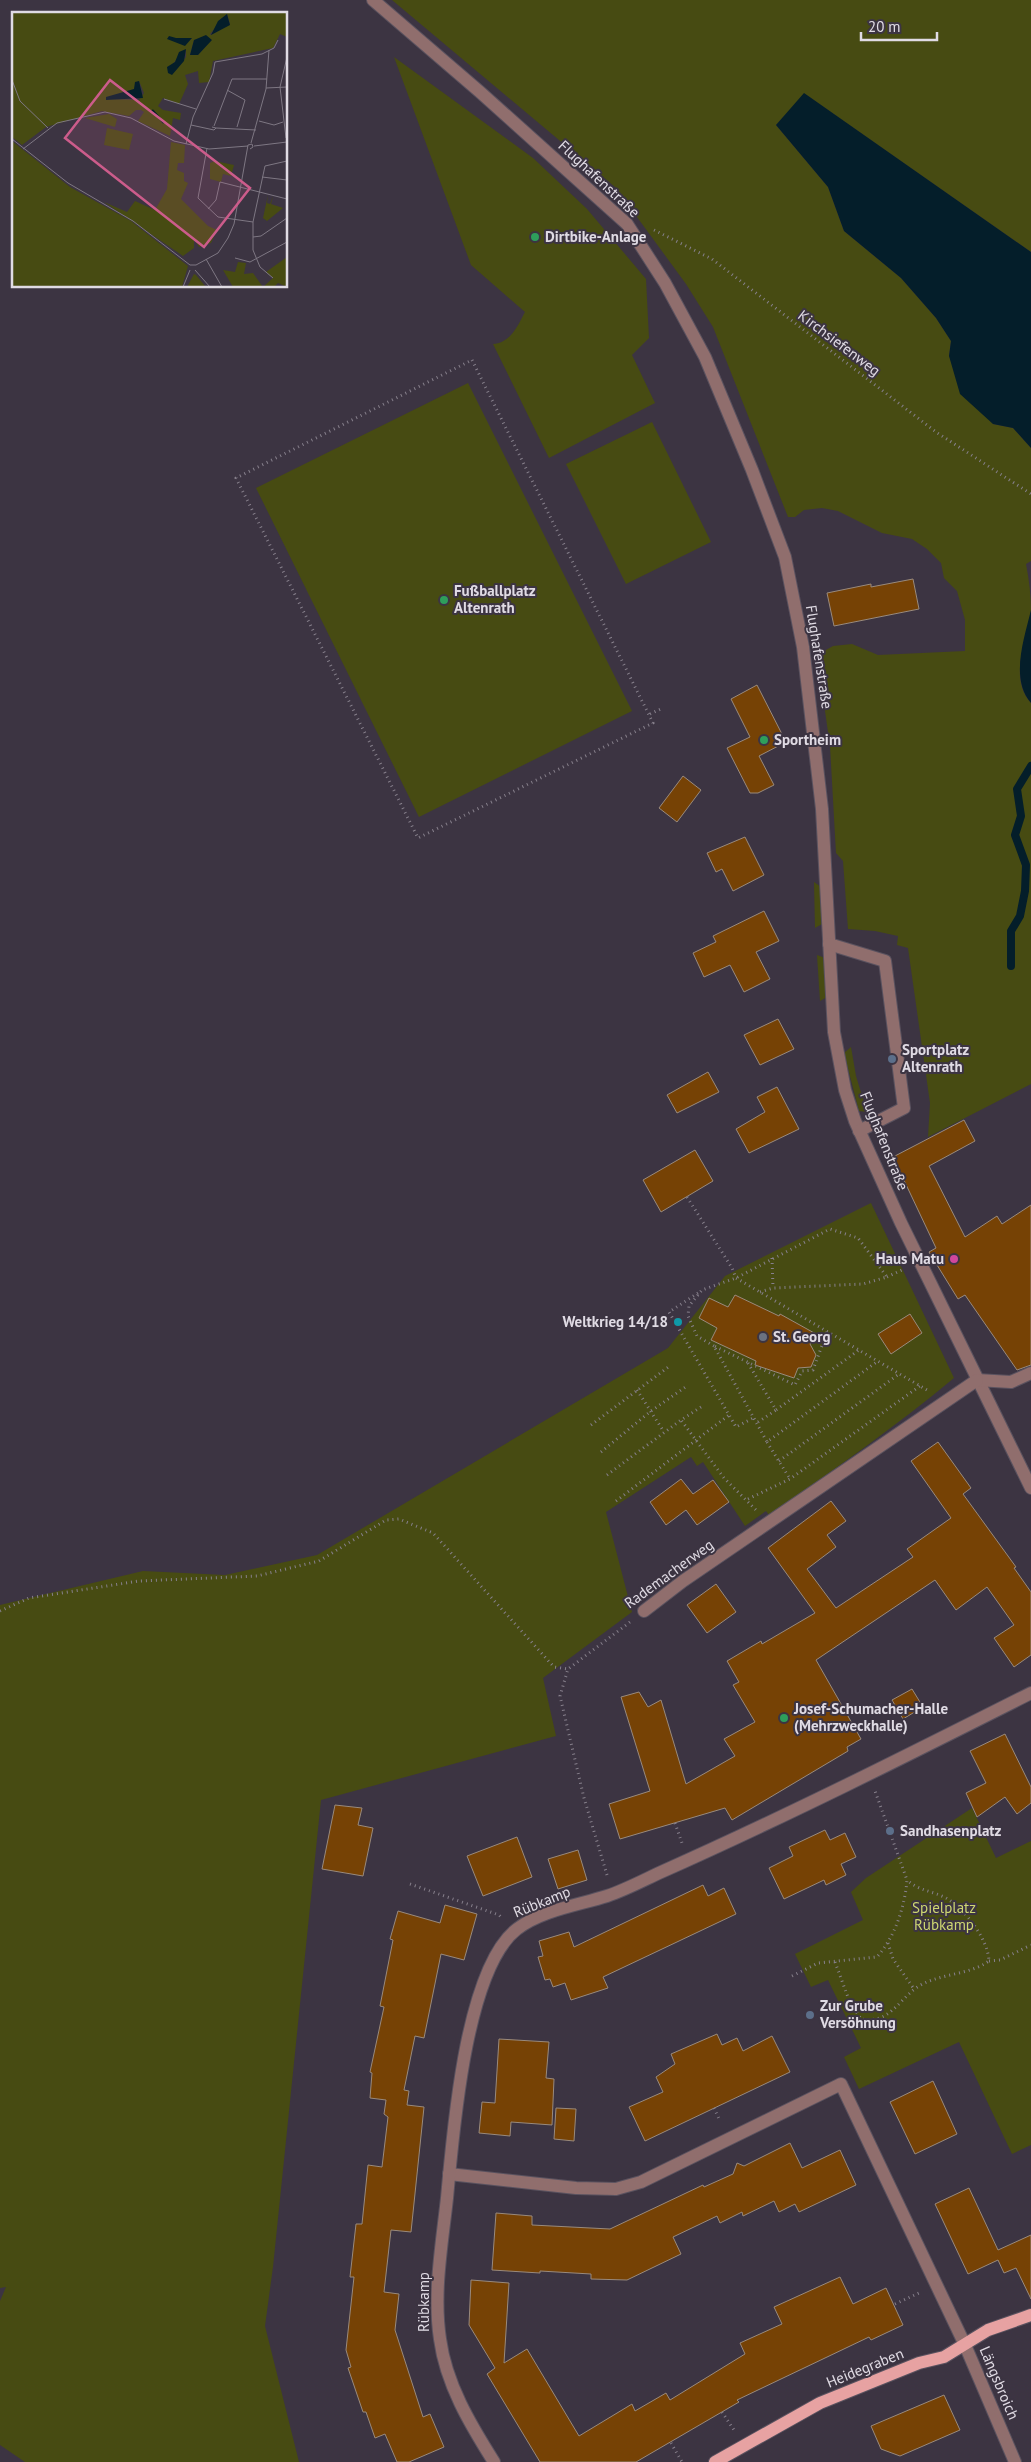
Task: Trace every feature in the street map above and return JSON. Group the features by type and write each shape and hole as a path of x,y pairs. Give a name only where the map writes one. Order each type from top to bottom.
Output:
{"main road":[{"name":"Heidegraben","path":"715,2462 820,2403 919,2364 944,2357 988,2330 1031,2316"}],"street":[{"name":"Flughafenstraße","path":"373,0 480,92 627,224 665,283 705,357 756,479 785,557 803,647 811,698 822,809 830,944 831,998 835,1042 845,1090 859,1131 900,1222 1031,1488"},
{"path":"830,944 884,961 904,1108 859,1131"},
{"path":"977,1380 1011,1382 1031,1373"},
{"name":"Rademacherweg","path":"644,1611 683,1581 926,1413 947,1402 977,1380"},
{"name":"Rübkamp","path":"494,2462 454,2392 440,2339 438,2280 454,2114 471,2023 493,1963 515,1930 551,1913 612,1894 753,1832 1031,1693"},
{"path":"449,2174 576,2188 616,2189 641,2182 841,2084 965,2345"},
{"name":"Längsbroich","path":"965,2345 1015,2462"}],"path":[{"name":"Kirchsiefenweg","path":"627,224 659,231 712,259 936,432 1031,494"},
{"path":"472,360 650,714 654,723 418,838 236,478 472,360"},
{"path":"650,714 663,708"},
{"path":"687,1196 732,1268 736,1278 947,1402"},
{"path":"755,1417 736,1427 668,1312 702,1290 736,1278 830,1229 858,1238 886,1277"},
{"path":"772,1258 773,1288"},
{"path":"760,1292 773,1288 863,1284 901,1270"},
{"path":"702,1290 689,1306 688,1316 697,1336 795,1385 802,1371 813,1370 827,1332"},
{"path":"714,1346 790,1479"},
{"path":"758,1422 859,1350"},
{"path":"768,1442 878,1361"},
{"path":"748,1363 776,1410"},
{"path":"591,1425 672,1365"},
{"path":"779,1461 899,1374"},
{"path":"601,1452 651,1411 687,1386"},
{"path":"748,1499 790,1479 920,1386"},
{"path":"636,1390 664,1432"},
{"path":"607,1475 701,1406"},
{"path":"616,1501 728,1416"},
{"path":"681,1420 724,1478 748,1499 767,1524"},
{"path":"0,1611 29,1598 139,1581 257,1576 318,1561 386,1520 400,1519 433,1533 554,1667 568,1669 560,1696 561,1707 608,1879"},
{"name":"Rademacherweg","path":"568,1669 644,1611"},
{"path":"792,1976 818,1963 877,1957 888,1942 897,1923 906,1892 907,1880 869,1774"},
{"path":"907,1880 923,1891 946,1898 957,1908 982,1939 989,1954 989,1961"},
{"path":"410,1884 499,1915 515,1930"},
{"path":"888,1942 893,1958 914,1989"},
{"path":"835,1962 849,2000 861,2019 873,2022 885,2015 914,1989 989,1961 1000,1960 1031,1945"},
{"path":"895,2304 937,2284"},
{"path":"671,2443 682,2462"}],"green space":[{"path":"392,0 1031,0 1031,252 805,94 776,125 828,187 844,231 901,278 936,318 951,341 949,356 993,424 1013,428 1031,448 1031,561 1026,564 1030,587 1031,611 1020,670 1024,693 1031,703 1031,1084 928,1137 930,1103 908,948 897,945 898,936 875,931 848,929 843,861 836,853 830,746 817,655 833,646 852,644 878,655 965,651 965,620 957,591 944,578 941,563 927,549 912,539 882,533 838,511 822,508 804,510 795,517 788,517 713,327 686,284 615,187"},
{"name":"Dirtbike-Anlage","path":"394,57 533,158 587,209 646,279 649,338 632,355 655,403 549,458 493,344 509,337 517,328 525,312 471,265"},
{"name":"Fußballplatz Altenrath","path":"468,383 632,711 419,817 256,488"},
{"path":"652,422 711,542 626,584 566,464"},
{"path":"814,882 821,887 822,924 815,928"},
{"path":"817,955 825,958 827,997 820,1001"},
{"path":"851,1047 856,1076 867,1112 859,1111 844,1053"},
{"path":"871,1203 954,1378 816,1482 769,1515 766,1511 745,1526 703,1462 697,1466 691,1457 606,1512 632,1612 543,1678 556,1736 321,1800 273,2267 265,2326 299,2462 25,2462 0,2445 0,2301 6,2287 0,2288 0,1605 143,1571 225,1575 317,1555 668,1348 725,1276"},
{"name":"Spielplatz Rübkamp","path":"972,1808 996,1858 1031,1841 1031,2145 1012,2154 959,2042 859,2089 844,2057 861,2048 828,1980 811,1987 795,1954 863,1920 851,1892 866,1878"}],"water":[{"path":"804,93 1031,252 1031,448 1013,428 993,424 960,394 949,356 951,341 936,318 901,278 844,231 828,187 776,125"},
{"path":"1031,610 1031,703 1021,682 1020,671 1022,646"}],"building":[{"path":"913,579 919,609 834,626 827,593 871,584 871,587"},
{"name":"Sportheim","path":"757,685 786,742 759,756 774,785 758,793 750,793 727,748 750,737 731,699"},
{"path":"683,776 701,790 677,822 659,808"},
{"path":"745,837 764,875 733,891 722,869 716,872 707,853"},
{"path":"764,911 779,941 756,952 770,979 744,992 730,965 704,977 693,953 716,942 713,936"},
{"path":"778,1019 794,1049 760,1065 744,1035"},
{"path":"708,1072 719,1092 677,1113 667,1095"},
{"path":"777,1087 799,1129 749,1153 736,1129 765,1112 757,1097"},
{"path":"964,1120 975,1141 929,1166 965,1237 997,1216 1002,1224 1031,1205 1031,1365 1017,1370 965,1295 958,1299 929,1252 936,1248 893,1157"},
{"path":"695,1150 713,1181 661,1212 643,1180"},
{"name":"St. Georg","path":"735,1295 779,1316 780,1314 816,1334 810,1344 816,1355 811,1367 798,1368 794,1378 755,1365 756,1361 711,1340 717,1328 699,1318 709,1298 728,1307"},
{"path":"910,1314 922,1333 891,1354 878,1334"},
{"path":"938,1442 971,1488 963,1494 1016,1567 1014,1568 1031,1592 1031,1655 1014,1667 994,1638 1014,1625 987,1587 956,1610 935,1580 816,1660 861,1739 847,1747 848,1751 732,1820 725,1808 620,1839 609,1804 650,1791 621,1697 639,1692 648,1707 661,1700 686,1784 735,1756 724,1739 755,1722 733,1685 739,1682 727,1661 761,1641 762,1644 815,1613 768,1548 831,1501 846,1521 827,1535 836,1547 807,1569 836,1608 913,1557 907,1549 951,1518 911,1461"},
{"path":"681,1479 693,1494 713,1480 729,1502 697,1525 686,1510 666,1525 650,1502"},
{"path":"716,1584 736,1612 707,1633 687,1605"},
{"path":"912,1689 923,1707 903,1719 892,1700"},
{"path":"1005,1734 1031,1787 1031,1803 1017,1814 1005,1797 977,1817 966,1793 986,1783 970,1751"},
{"path":"335,1805 362,1808 358,1825 373,1828 363,1876 322,1869"},
{"path":"825,1830 830,1840 845,1833 856,1857 841,1864 846,1875 826,1885 824,1880 784,1899 769,1868 793,1856 789,1847"},
{"path":"517,1837 532,1877 483,1896 467,1856"},
{"path":"578,1850 587,1880 558,1889 548,1859"},
{"path":"703,1885 708,1896 724,1888 736,1914 603,1977 608,1988 571,2000 565,1983 553,1987 550,1979 545,1980 538,1957 543,1956 539,1941 569,1932 574,1947"},
{"path":"445,1905 477,1914 464,1960 441,1954 424,2038 415,2036 404,2090 409,2091 407,2105 424,2107 411,2232 391,2230 384,2292 399,2294 395,2330 423,2417 430,2414 444,2447 409,2462 397,2462 385,2434 375,2438 366,2412 363,2412 348,2368 351,2367 346,2350 354,2277 350,2277 356,2224 362,2224 368,2165 382,2167 388,2117 384,2114 386,2100 370,2098 372,2073 370,2072 384,2007 380,2006 393,1940 390,1939 398,1911 440,1923"},
{"path":"717,2034 722,2045 737,2038 743,2051 772,2036 790,2072 645,2141 629,2107 663,2092 656,2077 675,2064 671,2054"},
{"path":"499,2039 549,2042 546,2078 554,2079 552,2125 511,2122 510,2136 479,2133 482,2102 495,2103"},
{"path":"933,2081 957,2134 915,2154 890,2102"},
{"path":"556,2108 576,2109 574,2141 554,2139"},
{"path":"790,2143 802,2168 840,2150 856,2185 799,2212 795,2204 779,2212 774,2201 743,2216 742,2212 720,2223 717,2216 673,2237 681,2254 627,2280 591,2279 591,2274 492,2270 496,2213 532,2216 532,2225 610,2229 703,2185 704,2187 733,2174 737,2163 744,2166"},
{"path":"969,2188 998,2250 1031,2235 1031,2299 1016,2268 1004,2273 998,2260 968,2274 935,2204"},
{"path":"840,2277 853,2304 886,2288 903,2325 871,2340 869,2337 737,2400 739,2402 636,2462 540,2462 487,2374 495,2368 469,2325 471,2280 509,2283 504,2363 527,2349 579,2436 632,2404 635,2411 666,2393 670,2400 745,2354 740,2343 782,2324 774,2307"},
{"path":"944,2395 960,2430 900,2456 881,2449 871,2426"}],"waterway":[{"path":"1011,966 1011,931 1020,916 1025,891 1026,865 1015,835 1021,816 1017,789 1031,766"}],"place":[{"name":"Dirtbike-Anlage","path":"535,237"},
{"name":"Fußballplatz Altenrath","path":"444,600"},
{"name":"Sportheim","path":"764,740"},
{"name":"Sportplatz Altenrath","path":"892,1059"},
{"name":"Haus Matu","path":"954,1259"},
{"name":"Weltkrieg 14/18","path":"678,1322"},
{"name":"St. Georg","path":"763,1337"},
{"name":"Josef-Schumacher-Halle (Mehrzweckhalle)","path":"784,1718"},
{"name":"Sandhasenplatz","path":"890,1831"},
{"name":"Zur Grube Versöhnung","path":"810,2015"}]}
